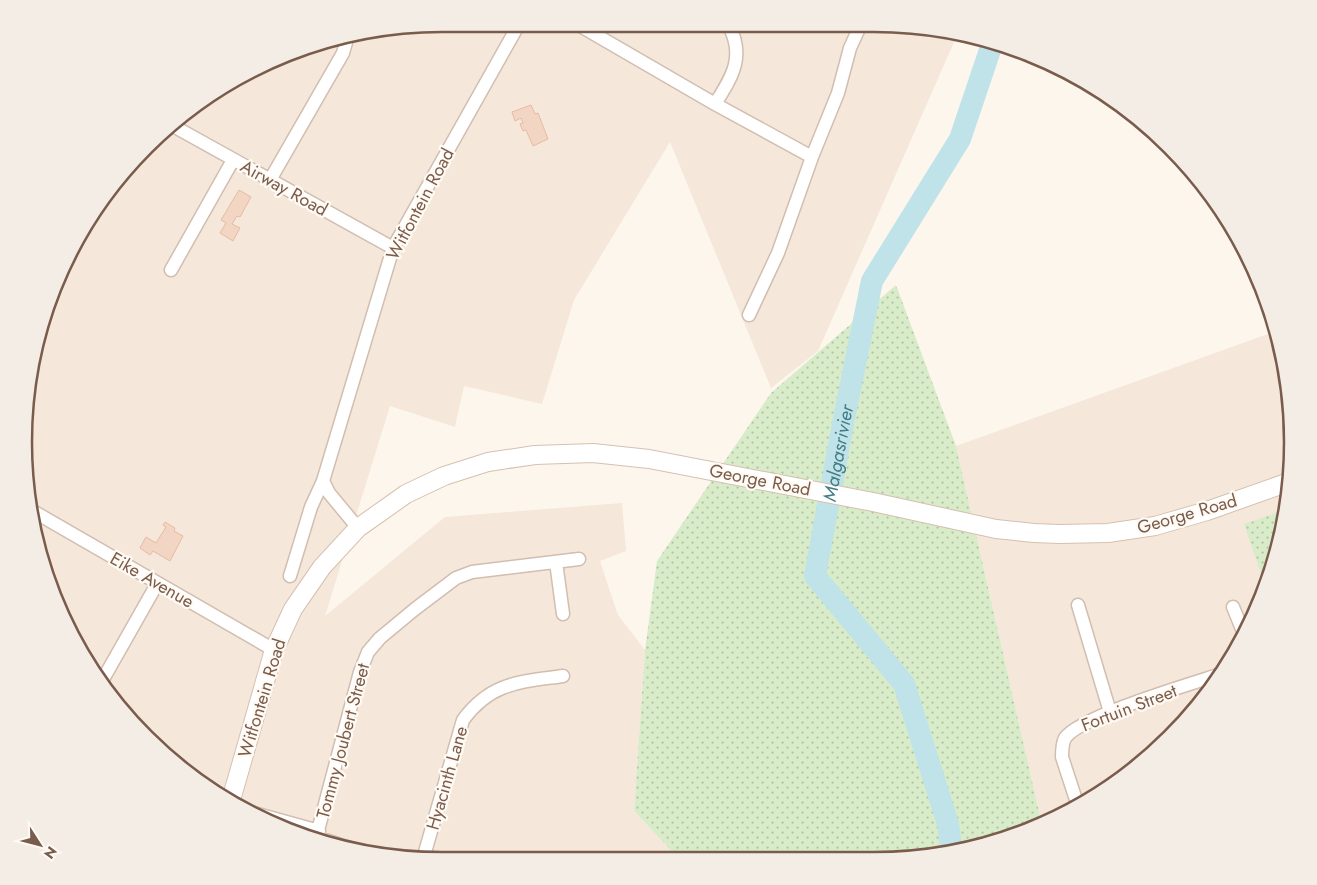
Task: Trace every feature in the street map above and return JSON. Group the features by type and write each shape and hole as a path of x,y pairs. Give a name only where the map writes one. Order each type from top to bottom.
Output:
{"main road":[{"name":"George Road","path":"358,528 406,494 444,476 488,462 535,455 593,452 739,476 1013,531 1051,534 1122,532 1179,520 1282,484"},
{"name":"Witfontein Road","path":"232,795 274,650 293,609 322,567 358,528"}],"street":[{"name":"Witfontein Road","path":"290,576 311,507 323,481 393,248 514,32"},
{"path":"591,32 715,104 812,157"},
{"path":"715,104 735,68 737,53 730,32"},
{"path":"749,314 778,253 812,157 838,93 850,48 857,32"},
{"path":"270,180 343,53 346,44"},
{"name":"Airway Road","path":"178,129 393,248"},
{"path":"171,270 233,160"},
{"path":"323,481 328,493 358,528"},
{"name":"Eike Avenue","path":"39,515 274,650"},
{"name":"Tommy Joubert Street","path":"318,833 360,672 368,652 380,638 415,608 456,578 472,572 580,559"},
{"path":"556,562 563,614"},
{"path":"105,675 157,584"},
{"path":"1078,604 1110,712"},
{"path":"1233,607 1241,626"},
{"name":"Hyacinth Lane","path":"425,852 460,728 469,712 492,692 504,686 563,676"},
{"name":"Fortuin Street","path":"1076,800 1062,757 1062,749 1065,739 1079,726 1110,712 1210,678"}],"shaded area":[{"path":"442,32 874,32 901,33 955,40 818,351 771,388 670,142 574,300 542,404 464,386 455,427 390,406 325,616 445,517 622,503 626,551 600,561 618,615 645,650 634,811 673,852 416,852 389,849 336,839 311,831 261,810 237,798 172,751 134,713 87,648 64,599 46,549 40,522 33,469 33,416 40,363 46,336 64,286 87,237 117,193 134,172 172,134 237,87 286,64 336,46 389,36"},
{"path":"1270,333 1277,363 1284,416 1284,469 1277,522 1271,549 1263,574 1242,624 1230,648 1200,692 1183,713 1145,751 1080,798 1040,817 956,446"}],"green space":[{"path":"896,285 956,446 1040,817 981,839 954,845 901,852 673,852 634,811 645,650 657,561 771,393"},
{"path":"1279,512 1271,549 1262,576 1244,524"}],"building":[{"path":"531,105 535,114 538,113 548,139 533,146 526,130 523,131 520,124 523,123 521,118 515,121 512,112"},
{"path":"239,190 251,197 240,217 237,216 232,224 240,228 233,241 220,233 226,223 221,220"},
{"path":"165,522 175,528 174,531 183,536 170,561 153,551 150,555 140,548 146,537 156,543 166,527 163,525"}],"waterway":[{"name":"Malgasrivier","path":"951,845 948,824 904,684 815,576 844,418 872,281 960,139 990,49"}]}
